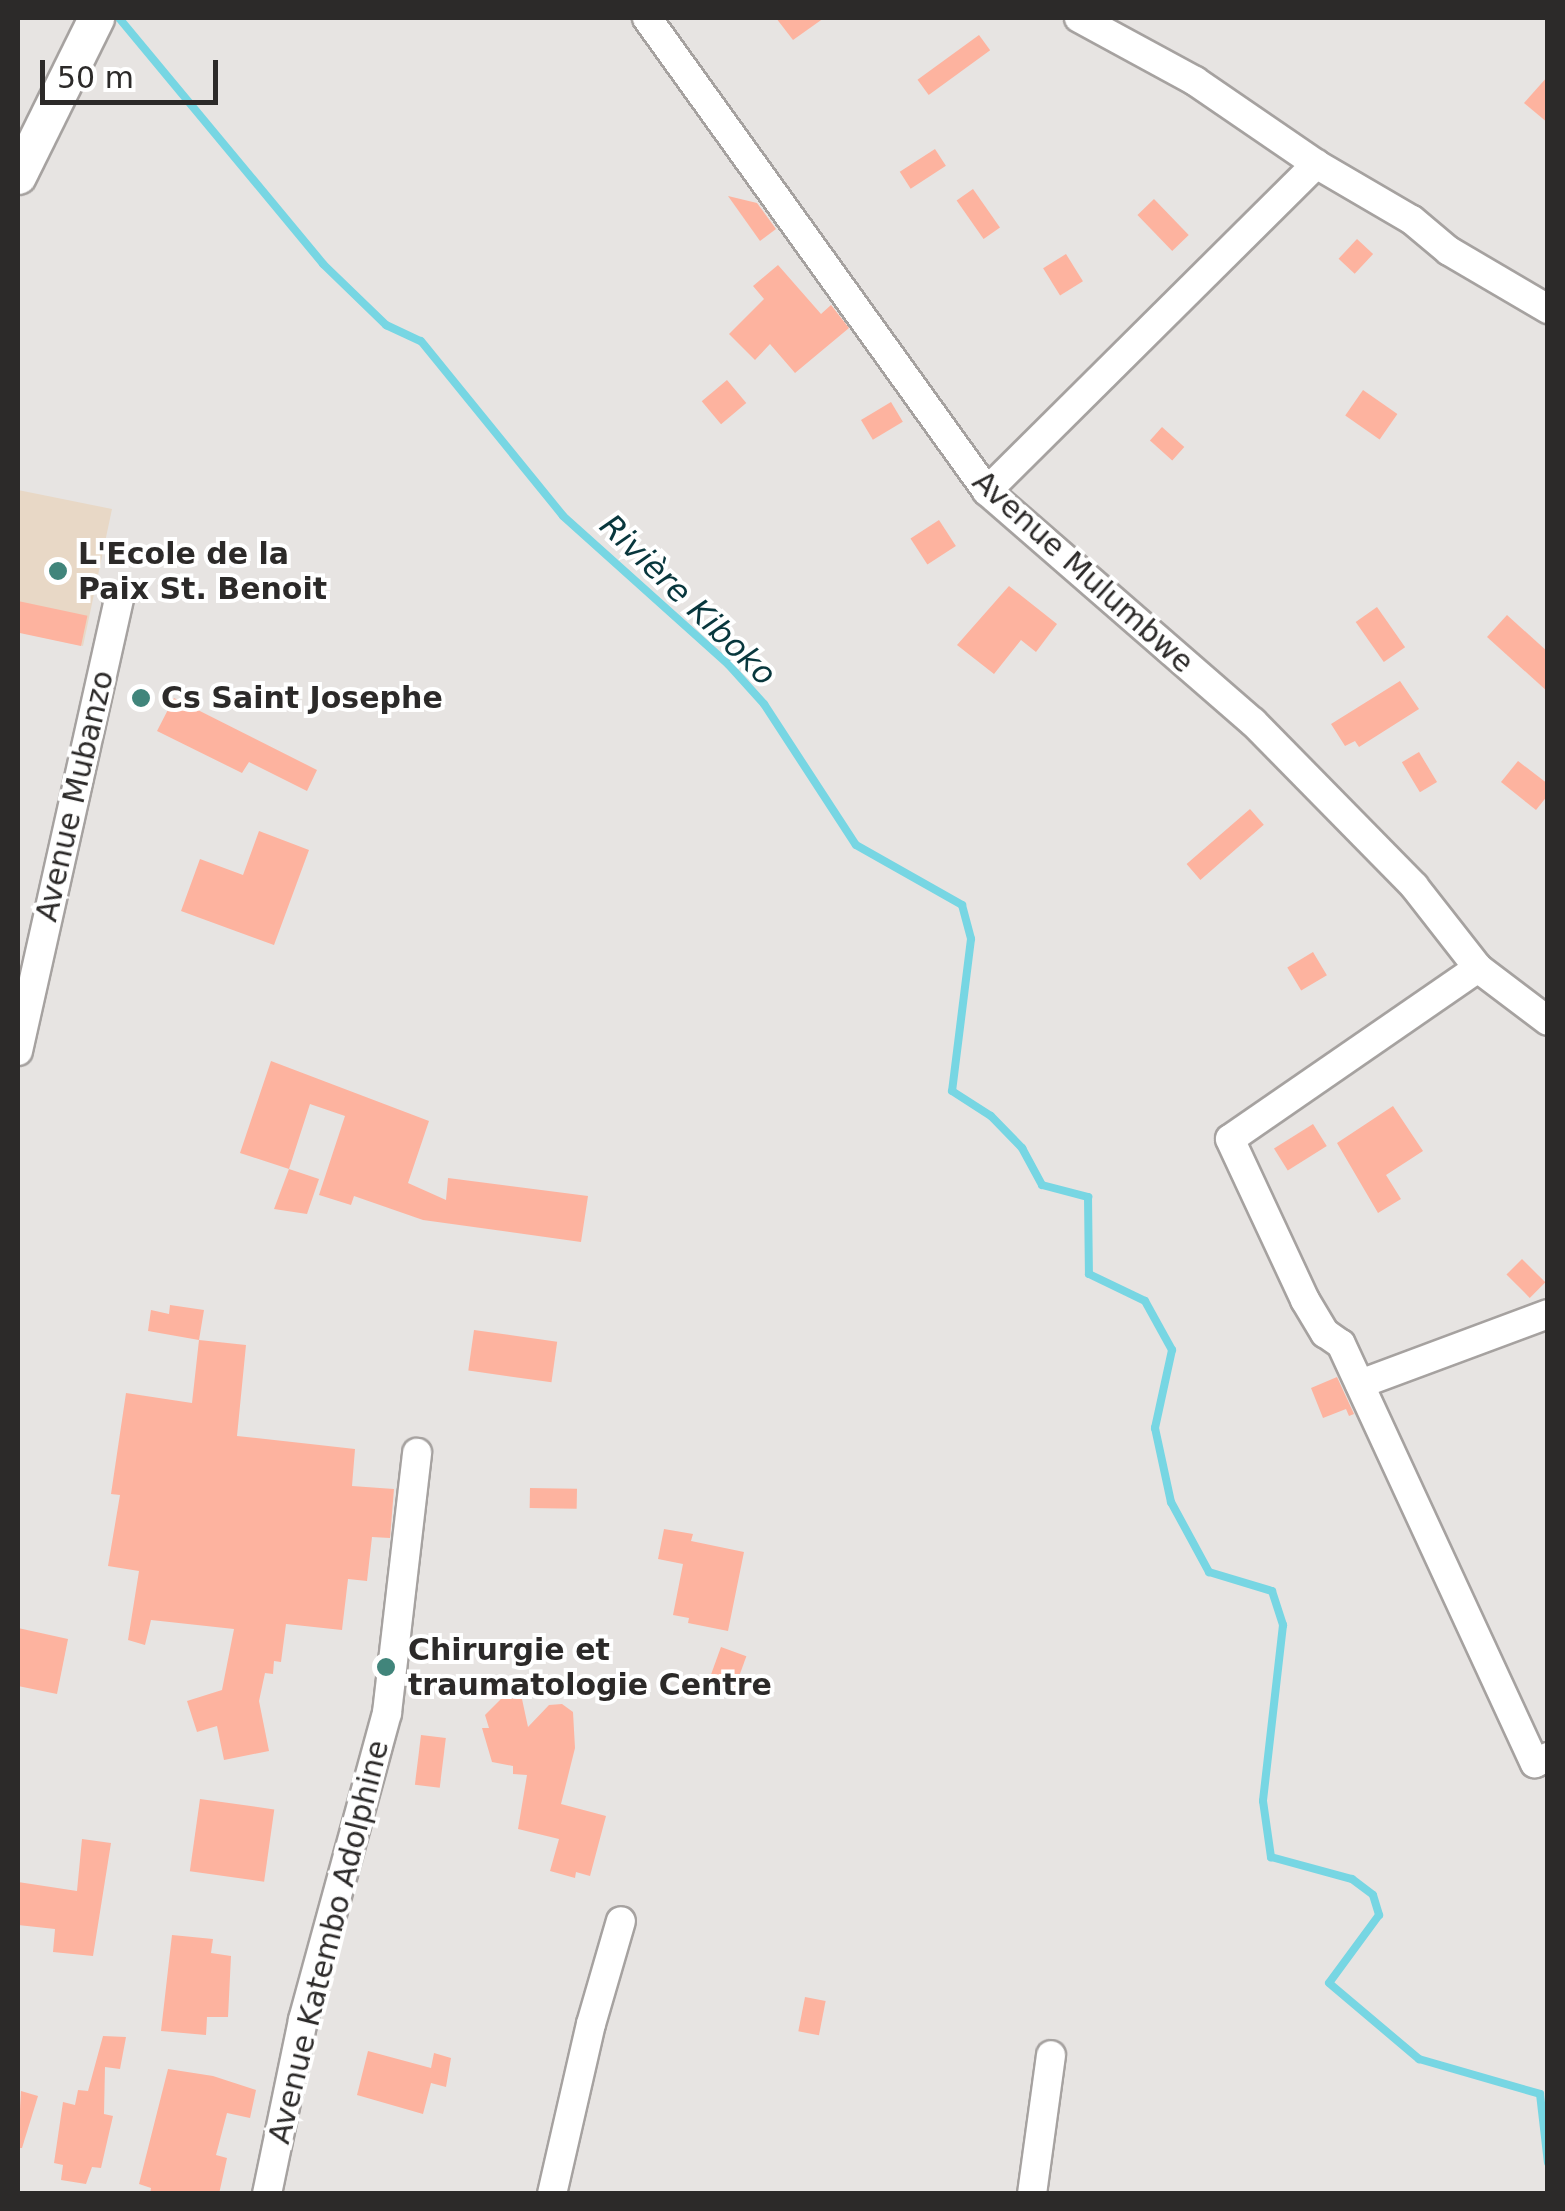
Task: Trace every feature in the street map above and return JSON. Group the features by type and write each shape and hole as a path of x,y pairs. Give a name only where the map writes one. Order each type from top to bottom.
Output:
{"main road":[{"path":"18,176 96,18"}],"street":[{"name":"Avenue Mulumbwe","path":"647,18 987,491 1253,722 1414,886 1478,968 1548,1021"},
{"path":"1080,18 1126,28 1194,81 1316,164 1385,202 1449,250 1548,309"},
{"path":"987,491 1316,164"},
{"name":"Avenue Mubanzo","path":"18,1052 119,600"},
{"path":"1478,968 1230,1139 1305,1300 1325,1332 1341,1344 1535,1763 1548,1757"},
{"path":"1360,1384 1548,1314"},
{"name":"Avenue Katembo Adolphine","path":"267,2194 303,2020 387,1713 418,1453"},
{"path":"552,2194 591,2024 621,1922"},
{"path":"1032,2194 1052,2055"}],"shaded area":[{"name":"L'Ecole de la Paix St. Benoit","path":"18,490 112,509 83,646 18,632"}],"building":[{"path":"776,18 824,18 793,40"},
{"path":"979,35 990,50 929,95 918,80"},
{"path":"1548,76 1548,123 1524,103"},
{"path":"935,149 946,166 911,189 900,172"},
{"path":"973,189 1000,228 984,239 957,200"},
{"path":"728,196 757,203 776,229 760,241"},
{"path":"1154,199 1189,235 1172,251 1137,215"},
{"path":"1357,239 1373,254 1355,274 1339,259"},
{"path":"1066,254 1083,281 1060,295 1043,268"},
{"path":"778,265 821,314 831,305 849,328 795,373 770,344 755,360 729,334 764,299 753,286"},
{"path":"727,380 746,403 721,424 702,401"},
{"path":"1363,390 1397,414 1380,439 1345,415"},
{"path":"891,402 903,422 873,440 861,420"},
{"path":"1162,427 1184,447 1172,460 1150,440"},
{"path":"939,520 956,546 927,565 910,539"},
{"path":"1009,586 1057,624 1036,652 1021,640 994,674 957,645"},
{"path":"18,601 87,616 81,646 18,633"},
{"path":"1377,607 1405,647 1384,662 1356,622"},
{"path":"1507,615 1548,652 1548,692 1487,637"},
{"path":"1400,681 1419,709 1359,747 1355,741 1345,746 1331,724"},
{"path":"174,698 317,770 307,791 249,762 242,773 157,731"},
{"path":"1419,752 1437,782 1420,792 1402,762"},
{"path":"1518,761 1548,784 1548,795 1536,810 1501,782"},
{"path":"1250,809 1264,825 1200,880 1187,864"},
{"path":"259,831 309,850 274,945 181,911 200,859 243,875"},
{"path":"1313,952 1327,975 1301,991 1287,967"},
{"path":"271,1061 429,1121 408,1183 446,1200 448,1178 588,1196 581,1242 423,1220 354,1196 351,1205 319,1195 345,1116 310,1104 289,1169 240,1153"},
{"path":"1393,1106 1423,1151 1386,1175 1401,1199 1378,1213 1337,1143"},
{"path":"1313,1124 1327,1146 1288,1170 1274,1148"},
{"path":"289,1169 319,1179 307,1214 274,1209"},
{"path":"1522,1259 1545,1282 1530,1298 1506,1275"},
{"path":"170,1305 204,1310 199,1340 148,1331 151,1310 169,1314"},
{"path":"474,1330 557,1342 551,1382 468,1371"},
{"path":"199,1340 246,1345 237,1436 355,1449 352,1486 394,1489 390,1538 372,1537 367,1581 348,1579 342,1630 286,1624 281,1662 274,1661 273,1674 265,1673 259,1701 269,1751 224,1760 217,1726 197,1732 187,1701 222,1690 234,1629 151,1620 145,1645 128,1640 139,1571 108,1566 120,1495 111,1494 126,1393 192,1403"},
{"path":"1337,1377 1354,1414 1349,1416 1346,1409 1323,1418 1311,1388"},
{"path":"530,1488 577,1489 577,1509 530,1508"},
{"path":"664,1529 693,1534 691,1541 744,1552 728,1631 688,1623 689,1618 673,1615 683,1564 658,1559"},
{"path":"18,1628 68,1639 57,1694 18,1686"},
{"path":"721,1647 746,1656 733,1692 708,1683"},
{"path":"502,1698 522,1699 528,1727 549,1705 562,1704 573,1712 575,1748 561,1804 606,1816 590,1876 576,1872 575,1878 550,1871 559,1839 518,1829 527,1775 513,1774 513,1766 492,1762 482,1728 489,1728 485,1715"},
{"path":"421,1735 446,1738 440,1788 415,1785"},
{"path":"200,1799 274,1809 264,1882 190,1871"},
{"path":"82,1839 111,1843 93,1956 53,1952 55,1929 18,1925 18,1882 77,1891"},
{"path":"172,1935 213,1939 211,1953 231,1956 228,2017 207,2017 206,2035 161,2031"},
{"path":"805,1997 826,2001 819,2035 798,2031"},
{"path":"103,2036 126,2037 120,2069 105,2067 104,2114 113,2116 101,2168 92,2167 86,2184 61,2180 63,2165 54,2163 63,2102 75,2105 78,2090 88,2091"},
{"path":"368,2051 431,2068 434,2053 451,2058 446,2087 431,2083 423,2114 357,2095"},
{"path":"168,2069 213,2076 256,2090 250,2118 227,2113 216,2155 227,2158 219,2194 150,2194 151,2188 139,2184"},
{"path":"21,2091 38,2096 22,2148 18,2148"}],"waterway":[{"name":"Rivière Kiboko","path":"119,18 323,264 386,325 421,341 563,516 728,664 764,704 856,845 962,905 971,939 952,1091 991,1116 1022,1148 1042,1185 1088,1197 1089,1274 1145,1301 1172,1350 1155,1428 1171,1502 1209,1572 1272,1591 1283,1625 1263,1801 1271,1857 1352,1879 1373,1895 1379,1915 1329,1983 1419,2059 1540,2094 1548,2163"}],"place":[{"name":"L'Ecole de la Paix St. Benoit","path":"58,571"},
{"name":"Cs Saint Josephe","path":"141,698"},
{"name":"Chirurgie et traumatologie Centre","path":"386,1667"}]}
